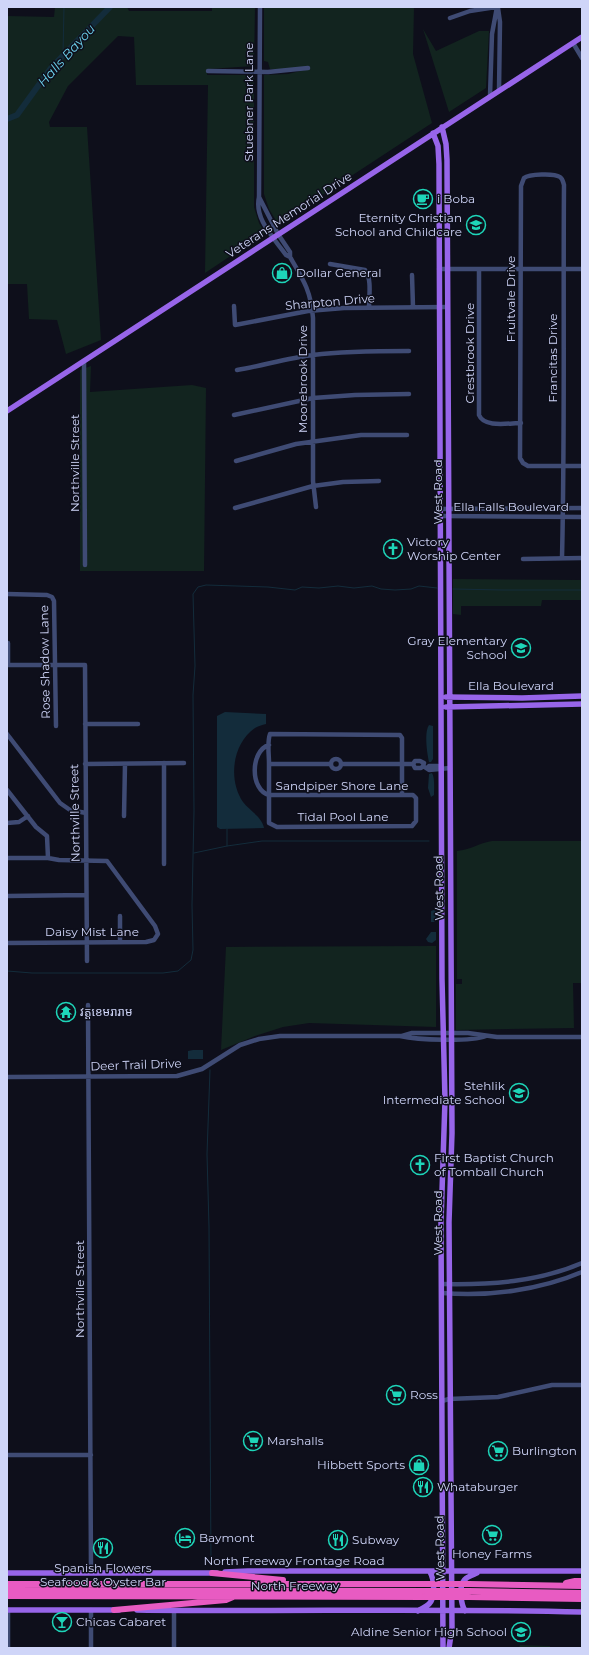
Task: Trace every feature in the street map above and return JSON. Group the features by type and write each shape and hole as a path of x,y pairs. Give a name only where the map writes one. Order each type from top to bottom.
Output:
{"highway":[{"path":"212,1573 340,1584"},
{"path":"560,1585 575,1581 582,1581"},
{"name":"North Freeway","path":"7,1584 469,1584 582,1586"},
{"name":"North Freeway","path":"7,1590 425,1594 582,1593"},
{"name":"North Freeway","path":"7,1596 425,1594"},
{"name":"North Freeway","path":"469,1594 582,1599"},
{"path":"114,1610 226,1600 235,1596"},
{"path":"568,1598 582,1603"}],"main road":[{"name":"Veterans Memorial Drive","path":"7,411 582,37"},
{"name":"West Road","path":"442,128 446,144 447,170 452,1133 449,1222 449,1399 452,1628 443,1648"},
{"name":"West Road","path":"433,133 438,146 439,162 440,697 442,981 445,1100 441,1222 443,1621 449,1648"},
{"path":"439,162 447,170"},
{"path":"439,215 447,215"},
{"path":"439,384 448,384"},
{"path":"440,441 448,441"},
{"name":"Ella Boulevard","path":"440,697 522,698 582,696"},
{"path":"522,698 522,706"},
{"name":"Ella Boulevard","path":"441,707 582,704"},
{"path":"442,823 450,823"},
{"path":"442,873 450,873"},
{"path":"442,981 451,981"},
{"path":"445,1100 451,1100"},
{"path":"443,1160 450,1161"},
{"path":"441,1222 449,1222"},
{"path":"443,1452 450,1452"},
{"path":"443,1498 450,1498"},
{"name":"North Freeway Frontage Road","path":"7,1573 212,1573 248,1571 582,1572"},
{"path":"418,1611 431,1602 433,1597 433,1579 430,1572"},
{"path":"465,1611 462,1603 462,1583 467,1577 479,1572"},
{"path":"7,1610 203,1612 582,1612"},
{"path":"432,1611 443,1621"}],"street":[{"name":"Stuebner Park Lane","path":"260,7 259,197 257,204 259,215 264,224 276,236"},
{"path":"450,18 470,10 497,7"},
{"path":"490,96 492,41 497,7"},
{"path":"497,7 500,22 499,90"},
{"path":"492,41 500,41"},
{"path":"573,43 582,58"},
{"path":"208,71 259,71 308,68"},
{"name":"Francitas Drive","path":"543,175 558,176 563,182 564,269 562,558"},
{"name":"Fruitvale Drive","path":"543,175 526,176 522,182 520,458 523,463 528,466 582,466"},
{"name":"Stuebner Park Lane","path":"259,197 276,236"},
{"name":"Moorebrook Drive","path":"276,236 290,252 290,257 309,291 312,311 313,486 316,507"},
{"path":"330,264 359,268 368,273 369,307"},
{"path":"439,269 582,269"},
{"name":"Crestbrook Drive","path":"479,270 481,419 486,422 521,423"},
{"path":"412,275 413,307"},
{"name":"Sharpton Drive","path":"234,306 235,325 312,311 369,307 448,307"},
{"path":"237,370 284,359 335,352 409,351"},
{"name":"Northville Street","path":"84,361 85,565"},
{"path":"234,415 313,398 355,395 409,394"},
{"path":"236,461 282,447 313,442 361,435 407,435"},
{"path":"235,508 313,486 343,482 379,482"},
{"name":"Ella Falls Boulevard","path":"440,508 582,508"},
{"name":"Ella Falls Boulevard","path":"440,516 582,517"},
{"path":"523,559 582,558"},
{"name":"Rose Shadow Lane","path":"7,594 47,595 52,597 55,605 56,726"},
{"path":"8,643 7,665 56,665"},
{"name":"Northville Street","path":"56,665 85,665 87,961"},
{"path":"85,724 138,724"},
{"path":"7,734 60,803 70,810 86,813"},
{"path":"269,745 265,747 258,756 255,772 258,786 263,794 269,795 270,734 400,735 402,738 402,795"},
{"path":"164,763 164,864"},
{"path":"85,764 184,763"},
{"path":"124,816 125,764"},
{"path":"269,764 331,764 333,768 337,769 340,768 341,764 413,764 416,768 425,767 429,770 450,768"},
{"path":"7,790 36,827 47,836 48,858"},
{"name":"Sandpiper Shore Lane","path":"269,795 415,796 415,824"},
{"name":"Tidal Pool Lane","path":"269,795 269,823 276,827 412,826 415,824"},
{"path":"7,823 19,822 28,816"},
{"path":"7,858 86,860"},
{"name":"Daisy Mist Lane","path":"7,943 146,942 154,940 158,934 152,921 111,864 104,860 86,860"},
{"path":"7,896 86,895"},
{"path":"120,916 120,942"},
{"name":"Northville Street","path":"88,1005 91,1573"},
{"name":"Deer Trail Drive","path":"7,1077 177,1076 202,1069 240,1045 280,1036 400,1036 412,1039 443,1036 480,1038 486,1036 582,1037"},
{"path":"442,1284 497,1283 516,1281 543,1275 582,1263"},
{"path":"442,1293 484,1293 545,1284 580,1273 575,1266"},
{"path":"442,1401 449,1399 496,1398 552,1385 582,1385"},
{"path":"7,1455 91,1455"},
{"path":"7,1610 8,1648"},
{"path":"90,1610 91,1648"},
{"path":"174,1611 174,1648"}],"green space":[{"path":"55,7 127,7 129,11 212,11 212,7 255,7 254,66 208,69 207,75 254,75 254,207 259,223 265,233 205,273 208,85 136,85 134,37 118,36 68,86 49,122 50,127 87,127 101,340 66,354 57,320 29,319 27,284 7,284 7,16 54,17"},
{"path":"264,7 414,7 413,54 432,123 278,224 269,209 264,194 264,75 288,74 309,69 270,69 268,62 264,61"},
{"path":"423,29 436,51 479,31 489,31 486,88 449,112"},
{"path":"91,366 90,392 192,385 206,388 204,571 80,571 80,370"},
{"path":"453,579 582,580 582,600 542,600 541,606 461,606 461,615 453,614"},
{"path":"492,841 582,841 582,983 573,983 574,1028 456,1030 456,984 462,984 462,979 457,979 457,851"},
{"path":"436,946 436,1027 309,1023 283,1027 255,1036 221,1050 226,947"},
{"path":"520,1645 550,1646 550,1648 519,1648"}],"water":[{"path":"225,712 266,714 266,724 255,728 241,743 237,753 234,773 238,793 243,802 261,821 264,828 220,829 217,827 217,716"},
{"path":"429,725 433,726 433,759 431,762 429,762 426,743 427,728"},
{"path":"432,773 434,781 434,795 431,797 428,788 429,774"},
{"path":"434,910 436,912 435,922 431,922 431,911"},
{"path":"431,932 436,932 436,940 432,943 428,942 426,939"},
{"path":"203,1050 203,1059 188,1059 188,1051"}],"waterway":[{"path":"63,55 64,7"},
{"name":"Halls Bayou","path":"7,119 17,115 51,68 110,7"},
{"path":"7,971 32,973 163,973 178,971 191,960 193,950 193,695 195,666 193,594 198,587 206,585 268,587 295,590 302,587 319,588 338,586 354,588 372,586 381,589 395,590 411,589 419,586 437,588"},
{"path":"453,589 582,590"},
{"path":"227,829 227,846"},
{"path":"194,853 262,841 429,841"},
{"path":"210,1070 207,1154 209,1227 211,1564"}],"place":[{"name":"i Boba","path":"423,199"},
{"name":"Eternity Christian School and Childcare","path":"476,225"},
{"name":"Dollar General","path":"282,273"},
{"name":"Victory Worship Center","path":"393,549"},
{"name":"Gray Elementary School","path":"521,648"},
{"name":"វត្តខេមរារាម","path":"66,1012"},
{"name":"Stehlik Intermediate School","path":"519,1093"},
{"name":"First Baptist Church of Tomball Church","path":"420,1165"},
{"name":"Ross","path":"396,1395"},
{"name":"Marshalls","path":"253,1441"},
{"name":"Burlington","path":"498,1451"},
{"name":"Hibbett Sports","path":"419,1465"},
{"name":"Whataburger","path":"423,1487"},
{"name":"Honey Farms","path":"492,1535"},
{"name":"Baymont","path":"185,1538"},
{"name":"Subway","path":"338,1540"},
{"name":"Spanish Flowers Seafood & Oyster Bar","path":"103,1548"},
{"name":"Chicas Cabaret","path":"62,1622"},
{"name":"Aldine Senior High School","path":"521,1632"}]}
